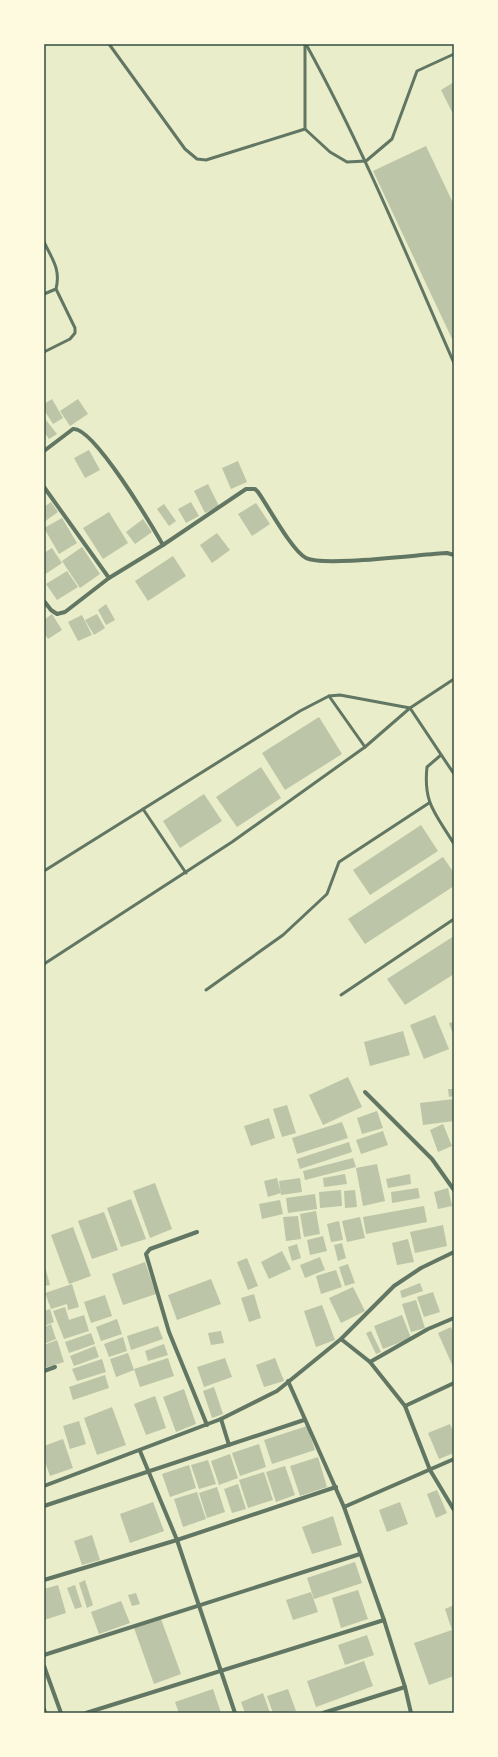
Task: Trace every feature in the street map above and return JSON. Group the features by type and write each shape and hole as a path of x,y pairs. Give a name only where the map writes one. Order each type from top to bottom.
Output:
{"street":[{"path":"44,451 73,429 83,432 122,479 163,545"},
{"path":"44,487 109,578"},
{"path":"44,601 51,610 57,614 65,612 109,578 163,545 246,489 251,489 258,492 296,549 307,559 327,562 447,552 454,555"},
{"path":"365,1092 432,1159 454,1190"},
{"path":"197,1232 150,1249 146,1254 169,1332 207,1425"},
{"path":"44,1486 207,1425 277,1391 341,1339 394,1286 422,1268 454,1252"},
{"path":"370,1362 428,1329 454,1318"},
{"path":"341,1339 370,1362 405,1406 430,1470 454,1510"},
{"path":"44,1371 55,1367"},
{"path":"288,1382 344,1507 384,1620 405,1687 411,1713"},
{"path":"405,1406 454,1383"},
{"path":"220,1419 229,1445"},
{"path":"44,1506 304,1420"},
{"path":"140,1451 177,1540 235,1713"},
{"path":"344,1507 454,1459"},
{"path":"44,1580 177,1540 336,1487"},
{"path":"44,1655 360,1554"},
{"path":"86,1713 384,1620"},
{"path":"44,1666 61,1713"},
{"path":"323,1713 405,1687"},
{"path":"44,1709 46,1713"}],"lane":[{"path":"109,44 185,149 197,158 206,160 305,129"},
{"path":"306,45 305,129 330,152 347,162 366,161 392,139 417,72 454,54"},
{"path":"306,45 337,101 366,161 454,363"},
{"path":"44,242 58,272 56,289 75,328 75,333 70,339 44,352"},
{"path":"44,294 56,289"},
{"path":"44,964 232,842 365,747 410,708 454,679"},
{"path":"44,871 300,711 329,696 340,695 410,708 454,774"},
{"path":"329,696 365,747"},
{"path":"441,755 427,767 425,789 429,804 454,844"},
{"path":"206,990 283,935 327,894 339,862 429,804"},
{"path":"143,809 186,873"},
{"path":"341,995 454,919"}],"building":[{"path":"454,82 454,116 441,90"},
{"path":"426,146 454,205 454,343 373,171"},
{"path":"52,399 63,418 53,424 44,410 44,404"},
{"path":"78,399 88,414 70,426 60,411"},
{"path":"46,420 57,434 49,439 44,432 44,422"},
{"path":"89,450 100,470 85,478 74,458"},
{"path":"238,461 247,482 231,489 222,468"},
{"path":"208,484 219,506 205,513 194,491"},
{"path":"51,502 58,512 44,522 44,507"},
{"path":"191,502 199,516 186,523 178,509"},
{"path":"256,503 270,524 252,536 238,514"},
{"path":"164,504 176,521 169,526 157,509"},
{"path":"109,512 128,543 103,559 83,528"},
{"path":"62,518 77,543 59,554 44,528"},
{"path":"143,519 152,532 135,544 126,532"},
{"path":"217,533 230,550 212,563 200,545"},
{"path":"82,547 100,574 80,588 62,561"},
{"path":"52,548 62,563 44,575 44,553"},
{"path":"173,556 186,576 148,601 135,581"},
{"path":"67,571 78,587 57,600 46,584"},
{"path":"106,604 115,620 106,625 98,610"},
{"path":"52,614 62,630 48,639 44,633 44,620"},
{"path":"97,614 105,628 94,635 85,620"},
{"path":"82,615 92,635 78,641 68,622"},
{"path":"319,717 342,754 285,790 262,753"},
{"path":"261,767 281,798 237,827 216,797"},
{"path":"204,794 222,821 180,848 163,821"},
{"path":"421,825 438,851 370,895 353,870"},
{"path":"443,857 454,873 454,886 365,944 348,919"},
{"path":"454,936 454,974 405,1005 387,979"},
{"path":"435,1015 449,1049 424,1059 410,1025"},
{"path":"454,1022 454,1037 449,1023"},
{"path":"403,1031 410,1055 370,1066 364,1042"},
{"path":"348,1077 362,1107 323,1125 309,1095"},
{"path":"448,1089 454,1089 454,1096 449,1097"},
{"path":"454,1099 454,1121 423,1125 420,1103"},
{"path":"287,1105 296,1133 282,1137 273,1109"},
{"path":"377,1111 383,1128 362,1134 357,1118"},
{"path":"269,1118 275,1138 251,1146 244,1126"},
{"path":"342,1122 348,1138 297,1154 292,1138"},
{"path":"443,1124 452,1146 438,1152 430,1130"},
{"path":"383,1131 388,1145 361,1154 356,1140"},
{"path":"349,1142 352,1152 300,1169 297,1159"},
{"path":"353,1158 356,1167 305,1180 303,1171"},
{"path":"377,1164 385,1201 363,1206 356,1168"},
{"path":"345,1174 347,1184 324,1187 323,1178"},
{"path":"410,1174 411,1184 388,1188 386,1179"},
{"path":"277,1178 281,1193 268,1197 264,1181"},
{"path":"300,1178 302,1192 281,1195 279,1181"},
{"path":"155,1183 172,1229 150,1238 133,1191"},
{"path":"418,1188 420,1198 392,1203 391,1192"},
{"path":"448,1188 452,1206 438,1209 434,1192"},
{"path":"341,1190 342,1206 320,1208 319,1192"},
{"path":"355,1190 357,1207 345,1208 344,1191"},
{"path":"315,1194 317,1209 288,1213 286,1198"},
{"path":"131,1199 146,1239 121,1247 107,1208"},
{"path":"280,1200 283,1214 262,1219 259,1204"},
{"path":"424,1206 427,1222 366,1234 363,1217"},
{"path":"316,1211 320,1234 304,1237 300,1214"},
{"path":"104,1212 118,1250 92,1259 78,1221"},
{"path":"298,1216 301,1239 286,1241 283,1217"},
{"path":"360,1217 365,1238 347,1242 342,1221"},
{"path":"339,1221 343,1240 331,1242 327,1224"},
{"path":"443,1225 447,1246 415,1253 410,1232"},
{"path":"73,1227 91,1276 69,1284 51,1235"},
{"path":"323,1236 327,1251 310,1255 307,1240"},
{"path":"408,1239 414,1262 397,1265 392,1243"},
{"path":"342,1243 346,1258 338,1261 334,1245"},
{"path":"297,1244 301,1258 292,1261 288,1247"},
{"path":"282,1251 291,1269 269,1279 261,1262"},
{"path":"320,1257 325,1270 305,1278 300,1265"},
{"path":"247,1258 258,1286 248,1290 237,1262"},
{"path":"145,1262 156,1294 123,1305 112,1274"},
{"path":"44,1263 50,1285 44,1286"},
{"path":"348,1264 355,1283 345,1286 339,1267"},
{"path":"336,1270 342,1287 321,1294 316,1276"},
{"path":"211,1279 221,1304 177,1320 168,1295"},
{"path":"420,1283 423,1291 402,1298 400,1291"},
{"path":"72,1284 79,1307 68,1310 67,1304 51,1309 45,1293"},
{"path":"353,1287 365,1311 341,1323 329,1298"},
{"path":"433,1292 440,1312 424,1317 417,1297"},
{"path":"254,1294 261,1318 249,1322 241,1298"},
{"path":"105,1295 112,1316 91,1323 84,1302"},
{"path":"416,1300 425,1328 411,1332 402,1304"},
{"path":"322,1305 335,1340 316,1347 304,1311"},
{"path":"65,1307 69,1320 84,1315 89,1331 64,1339 53,1311"},
{"path":"50,1309 54,1322 44,1326 44,1311"},
{"path":"402,1315 411,1338 383,1349 374,1326"},
{"path":"117,1319 122,1334 101,1341 96,1327"},
{"path":"51,1324 56,1339 44,1344 44,1327"},
{"path":"158,1326 163,1339 131,1350 127,1336"},
{"path":"451,1327 454,1335 454,1369 438,1333"},
{"path":"221,1331 224,1343 211,1345 208,1333"},
{"path":"371,1331 381,1352 376,1354 366,1333"},
{"path":"91,1333 95,1344 69,1353 65,1342"},
{"path":"123,1337 127,1351 109,1357 104,1344"},
{"path":"57,1340 64,1362 44,1368 44,1345"},
{"path":"164,1344 168,1355 148,1361 145,1351"},
{"path":"95,1346 99,1357 74,1366 70,1356"},
{"path":"128,1353 134,1370 116,1377 110,1359"},
{"path":"168,1358 174,1376 140,1387 134,1369"},
{"path":"225,1358 232,1377 204,1387 197,1367"},
{"path":"275,1358 284,1381 264,1387 256,1365"},
{"path":"102,1359 106,1372 77,1381 72,1369"},
{"path":"105,1375 109,1388 73,1400 69,1387"},
{"path":"214,1387 223,1414 212,1418 203,1391"},
{"path":"184,1389 196,1424 176,1432 163,1397"},
{"path":"155,1396 166,1428 146,1435 134,1404"},
{"path":"112,1407 126,1445 97,1455 84,1418"},
{"path":"79,1421 86,1444 70,1449 63,1426"},
{"path":"450,1424 454,1433 454,1453 439,1459 428,1433"},
{"path":"307,1426 315,1450 272,1464 264,1440"},
{"path":"63,1439 73,1468 50,1476 44,1459 44,1446"},
{"path":"259,1444 266,1467 240,1476 232,1453"},
{"path":"230,1454 238,1478 219,1485 211,1461"},
{"path":"318,1457 327,1487 300,1496 290,1466"},
{"path":"208,1460 216,1484 199,1489 191,1465"},
{"path":"189,1465 196,1488 170,1497 162,1474"},
{"path":"285,1466 295,1495 276,1502 266,1472"},
{"path":"264,1472 273,1500 248,1508 239,1480"},
{"path":"238,1484 246,1509 232,1513 224,1489"},
{"path":"217,1487 225,1512 207,1518 199,1493"},
{"path":"437,1490 447,1513 436,1518 427,1494"},
{"path":"197,1492 206,1519 183,1527 174,1499"},
{"path":"153,1502 164,1531 130,1543 120,1514"},
{"path":"400,1502 408,1524 387,1532 379,1510"},
{"path":"333,1516 342,1545 312,1554 302,1527"},
{"path":"92,1535 100,1560 82,1565 74,1541"},
{"path":"355,1562 362,1583 314,1599 307,1578"},
{"path":"85,1580 93,1605 87,1608 79,1583"},
{"path":"58,1585 66,1613 44,1620 44,1589"},
{"path":"75,1585 82,1607 75,1609 67,1588"},
{"path":"358,1590 368,1619 341,1628 332,1598"},
{"path":"311,1592 318,1612 293,1620 286,1600"},
{"path":"136,1593 140,1604 132,1606 128,1595"},
{"path":"121,1601 130,1623 99,1634 91,1612"},
{"path":"454,1605 454,1676 429,1685 414,1643 452,1630 445,1609"},
{"path":"161,1619 181,1674 154,1684 134,1628"},
{"path":"367,1635 374,1655 345,1665 338,1645"},
{"path":"364,1661 373,1686 316,1707 307,1681"},
{"path":"213,1689 221,1713 179,1713 175,1702"},
{"path":"288,1689 296,1711 273,1713 267,1696"},
{"path":"263,1693 270,1713 245,1713 241,1702"}]}
